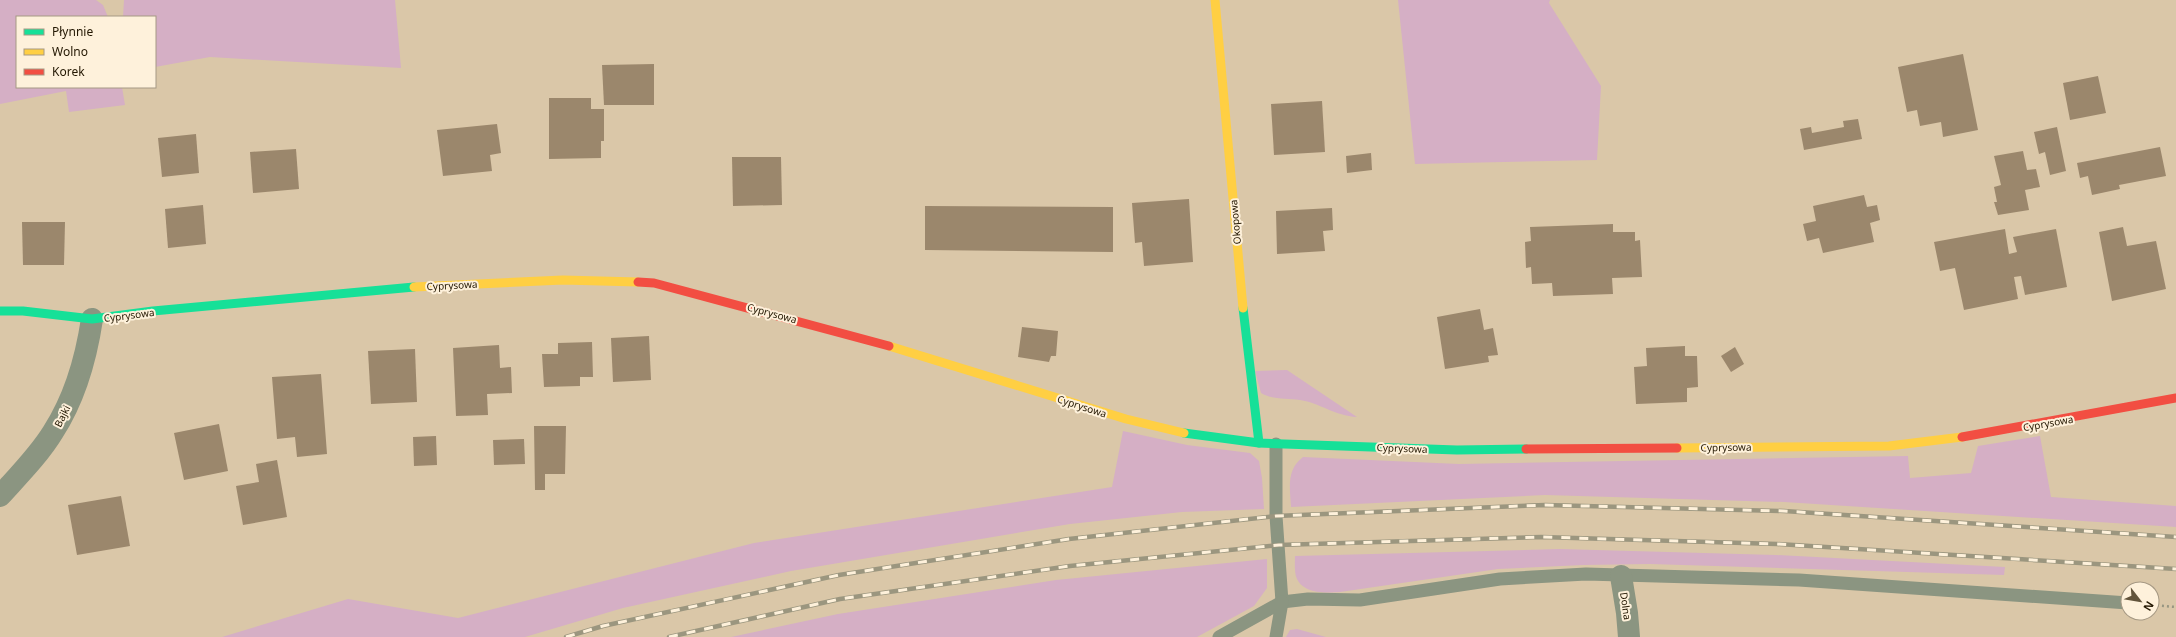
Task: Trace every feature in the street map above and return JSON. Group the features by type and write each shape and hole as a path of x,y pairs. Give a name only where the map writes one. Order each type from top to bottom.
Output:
{"street":[{"name":"Okopowa","path":"1215,0 1246,338 1259,443"},
{"name":"Cyprysowa","path":"0,312 23,311 92,319 153,311 289,300 427,286 563,280 654,283 830,329 1126,419 1189,434 1276,444 1457,450 1889,446 1927,442 2037,425 2176,398"},
{"name":"Bajki","path":"0,496 28,465 53,433 67,407 87,352 92,319"},
{"name":"Dolna","path":"1621,576 1628,612 1629,637"}],"lane":[{"path":"1276,444 1276,516 1282,602 1276,637"},
{"path":"1218,637 1282,602 1308,599 1360,600 1500,579 1586,574 1799,580 2120,602"}],"path":[{"path":"2160,606 2176,608"}],"shaded area":[{"path":"0,0 96,0 103,5 108,16 16,16 16,88 122,88 125,105 69,112 66,91 0,104"},
{"path":"124,0 395,0 401,68 210,57 156,67 156,16 123,16"},
{"path":"1398,0 1550,0 1549,3 1601,86 1597,160 1415,164"},
{"path":"1287,370 1357,417 1335,412 1300,400 1275,398 1261,393 1255,371"},
{"path":"1123,431 1187,445 1250,453 1259,461 1262,478 1264,509 1182,512 1070,524 791,571 623,608 525,637 222,637 348,599 458,618 754,543 1112,487"},
{"path":"2040,436 2051,497 2176,506 2176,527 1784,502 1545,495 1291,507 1291,474 1298,462 1303,457 1459,464 1908,456 1910,478 1971,473 1978,446"},
{"path":"1560,549 1776,555 2005,567 2004,575 1650,564 1583,565 1498,569 1340,592 1316,592 1305,588 1297,579 1295,571 1295,556"},
{"path":"1267,559 1267,588 1254,606 1197,637 731,637 838,614 1056,580"},
{"path":"1297,629 1326,637 1286,637 1290,630"}],"building":[{"path":"1963,54 1978,130 1943,137 1941,122 1920,126 1917,110 1907,112 1898,67"},
{"path":"654,64 654,105 604,105 602,65"},
{"path":"2098,76 2106,113 2070,120 2063,83"},
{"path":"549,98 591,98 591,109 604,109 604,141 601,141 601,158 549,159"},
{"path":"1322,101 1325,152 1274,155 1271,104"},
{"path":"1858,119 1862,139 1804,150 1800,129 1811,127 1812,133 1844,127 1843,121"},
{"path":"497,124 501,153 490,155 492,171 443,176 437,130"},
{"path":"2057,127 2066,171 2050,175 2045,152 2039,154 2034,132"},
{"path":"196,134 199,173 162,177 158,138"},
{"path":"2160,147 2166,176 2119,185 2120,189 2092,195 2088,176 2080,178 2077,163"},
{"path":"296,149 299,189 253,193 250,152"},
{"path":"2023,151 2027,170 2036,169 2040,187 2025,190 2029,210 1998,215 1994,202 1997,202 1994,187 2001,185 1994,156"},
{"path":"1371,153 1372,170 1347,173 1346,156"},
{"path":"732,157 781,157 782,205 733,206"},
{"path":"1864,195 1867,207 1877,205 1880,220 1870,223 1874,242 1823,253 1819,238 1807,241 1803,224 1816,221 1813,206"},
{"path":"1189,199 1193,262 1144,266 1142,242 1135,243 1132,203"},
{"path":"203,205 206,244 168,248 165,209"},
{"path":"925,206 1113,207 1113,252 925,250"},
{"path":"1332,208 1333,230 1323,231 1325,251 1277,254 1276,211"},
{"path":"22,222 65,222 64,265 23,265"},
{"path":"1613,224 1613,232 1635,232 1635,241 1640,240 1642,277 1612,278 1613,294 1553,296 1552,283 1532,284 1531,267 1526,268 1525,242 1531,241 1530,227"},
{"path":"2123,227 2127,246 2156,241 2166,289 2112,301 2099,232"},
{"path":"2005,229 2009,254 2017,252 2013,237 2056,229 2067,287 2025,295 2021,276 2014,277 2018,299 1964,310 1955,268 1940,271 1934,242"},
{"path":"1480,309 1484,330 1493,328 1498,355 1488,356 1489,362 1445,369 1437,317"},
{"path":"1022,327 1058,331 1056,356 1051,356 1049,362 1018,357"},
{"path":"649,336 651,380 613,382 611,338"},
{"path":"592,342 593,377 580,377 580,386 544,387 542,354 558,354 558,343"},
{"path":"499,345 500,368 511,367 512,393 487,394 488,415 456,416 453,348"},
{"path":"1685,346 1685,356 1697,356 1698,387 1687,388 1687,402 1636,404 1634,367 1647,366 1646,348"},
{"path":"1735,347 1744,364 1731,372 1721,356"},
{"path":"415,349 417,402 371,404 368,351"},
{"path":"321,374 327,454 297,457 295,437 277,439 272,377"},
{"path":"219,424 228,471 184,480 174,433"},
{"path":"534,426 566,426 565,474 545,474 545,490 535,490"},
{"path":"436,436 437,465 414,466 413,437"},
{"path":"524,439 525,464 494,465 493,440"},
{"path":"277,460 287,517 243,525 236,486 259,482 256,464"},
{"path":"121,496 130,546 77,555 68,505"}],"railway":[{"path":"566,637 603,626 839,575 1069,539 1276,516 1545,505 1784,511 2176,537"},
{"path":"669,637 840,599 1070,566 1279,545 1541,537 1777,544 2176,569"}],"traffic: fast":[{"path":"0,311 23,311 92,319 153,311 414,287"},
{"path":"1243,308 1259,443"},
{"path":"1184,433 1259,443 1457,450 1526,449"}],"traffic: slow":[{"path":"1215,0 1243,308"},
{"path":"414,287 563,280 638,282"},
{"path":"889,346 1126,419 1184,433"},
{"path":"1677,448 1889,446 1962,437"}],"traffic: jam":[{"path":"638,282 654,283 889,346"},
{"path":"1962,437 2176,398"},
{"path":"1526,449 1677,448"}]}
